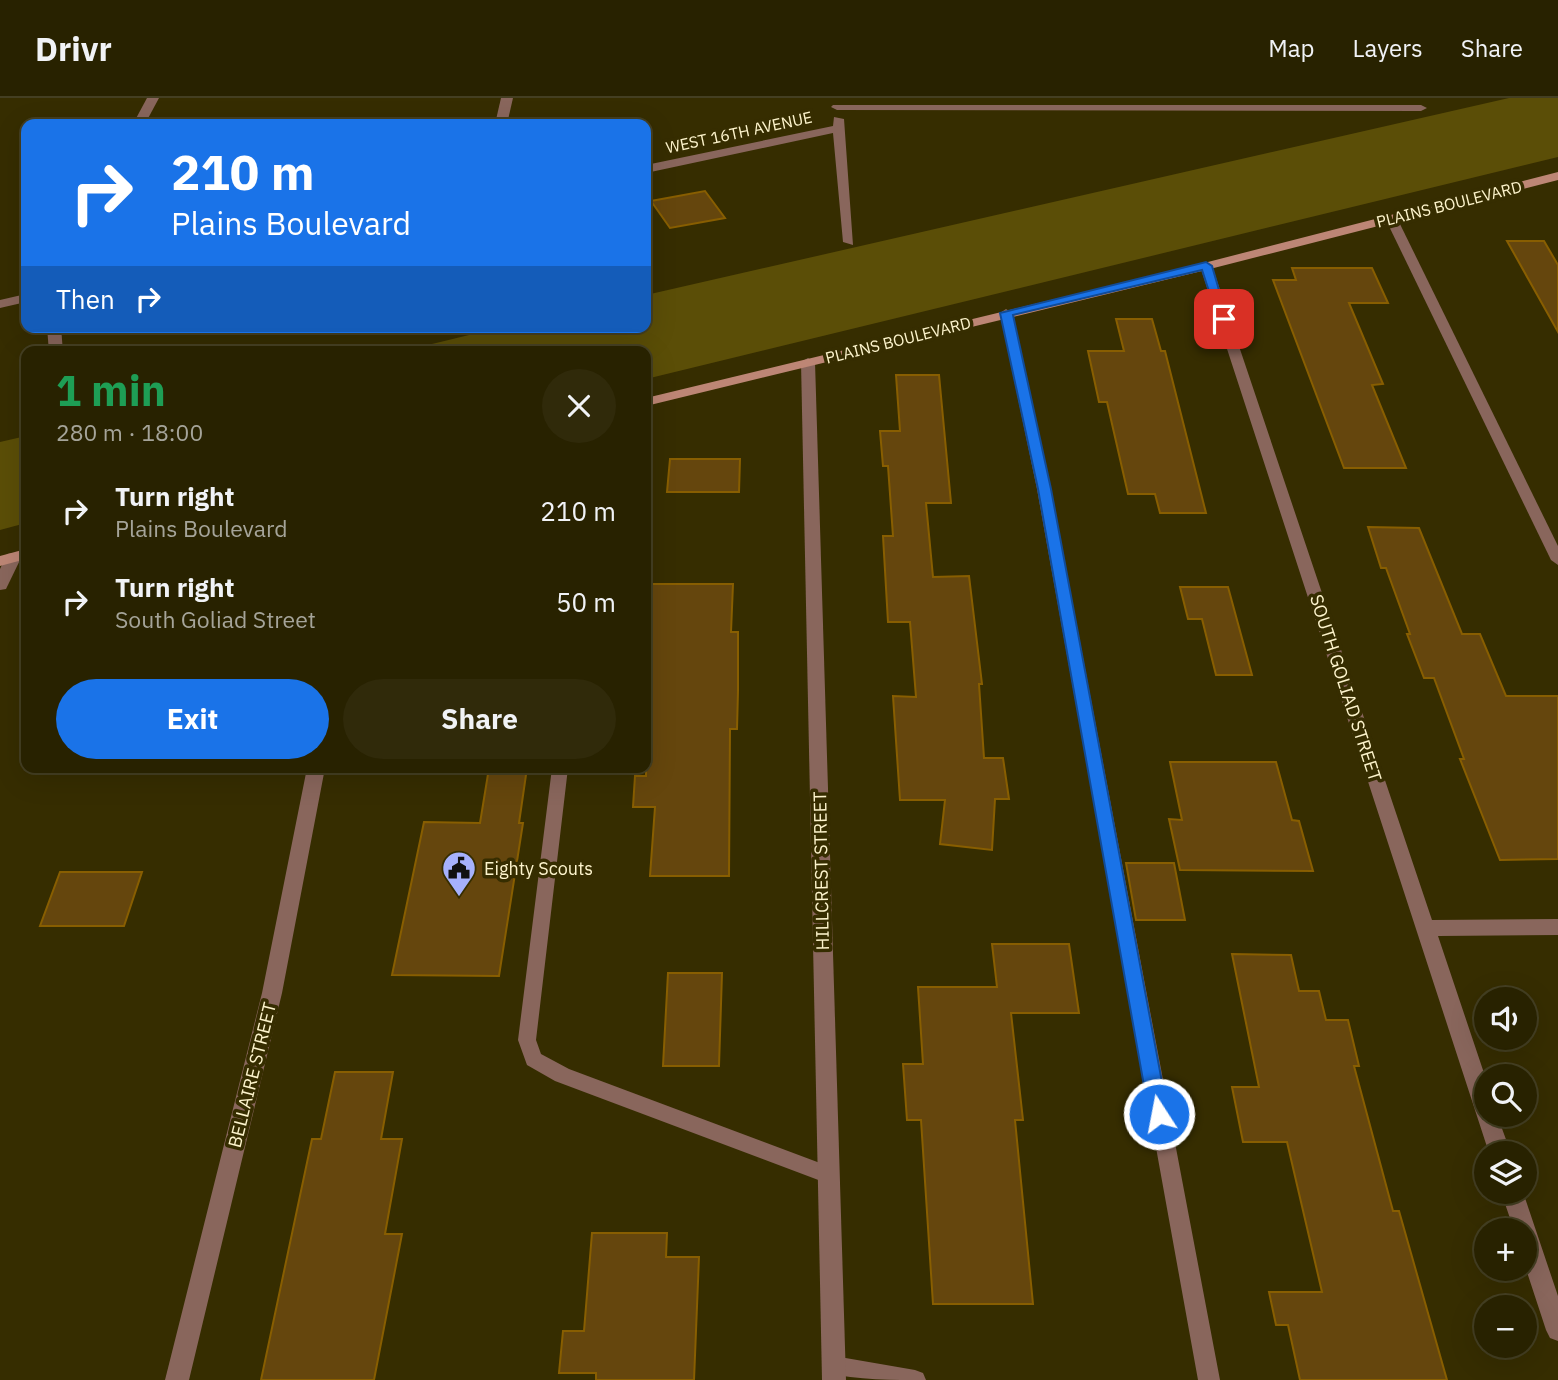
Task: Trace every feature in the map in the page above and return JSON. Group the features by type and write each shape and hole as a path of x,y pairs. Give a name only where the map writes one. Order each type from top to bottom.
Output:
{"main road":[{"name":"PLAINS BOULEVARD","path":"651,401 1206,266 1558,176"}],"street":[{"path":"142,119 153,98"},
{"path":"502,119 508,98"},
{"path":"849,242 837,103 1421,108"},
{"name":"WEST 16TH AVENUE","path":"651,168 839,128"},
{"name":"SOUTH GOLIAD STREET","path":"1206,266 1474,1076"},
{"path":"0,304 21,300"},
{"name":"HILLCREST STREET","path":"808,362 834,1373"},
{"path":"0,585 13,558"},
{"name":"BELLAIRE STREET","path":"177,1380 272,993 315,773"},
{"path":"1426,928 1558,927"},
{"path":"1516,1204 1558,1330"}],"lane":[{"path":"1391,218 1558,560"},
{"path":"1006,313 1044,489 1209,1380"},
{"path":"560,773 527,1041 534,1059 562,1075 829,1175"},
{"path":"834,1373 915,1380"}],"shaded area":[{"path":"1509,98 1558,98 1558,157 651,378 651,346 424,346 477,333 651,333 651,294"},
{"path":"21,437 21,524 0,530 0,442"}],"building":[{"path":"705,191 725,218 670,228 651,201"},
{"path":"1507,241 1544,241 1558,265 1558,332"},
{"path":"1292,268 1372,268 1388,303 1349,303 1383,384 1372,385 1406,468 1344,468 1273,280 1296,280"},
{"path":"1116,319 1152,319 1161,351 1165,351 1206,513 1160,513 1155,494 1128,494 1107,402 1099,402 1088,351 1124,351"},
{"path":"896,375 939,375 951,503 926,503 933,577 969,576 982,684 979,684 984,758 1003,758 1009,799 995,799 992,850 940,844 945,800 900,800 893,696 916,697 910,622 888,622 883,536 893,536 888,466 883,466 880,431 900,431"},
{"path":"670,459 740,459 739,492 667,492"},
{"path":"1368,527 1419,528 1462,634 1480,634 1506,696 1558,696 1558,859 1500,860 1460,759 1464,759 1434,678 1424,678 1386,568 1381,568"},
{"path":"651,584 733,584 731,632 738,632 738,691 737,729 730,729 729,876 650,876 655,807 633,807 635,776 646,776 646,773 651,773"},
{"path":"1180,587 1228,587 1252,675 1216,675 1202,619 1188,619"},
{"path":"1170,762 1276,762 1292,820 1299,821 1313,871 1180,870 1169,819 1182,820"},
{"path":"488,773 526,773 519,823 523,823 499,976 392,975 424,822 480,823"},
{"path":"1126,863 1174,863 1185,920 1136,920"},
{"path":"60,872 142,872 124,926 40,926"},
{"path":"992,944 1069,944 1079,1013 1011,1013 1023,1120 1015,1120 1033,1304 933,1304 921,1120 907,1120 903,1064 923,1064 918,987 997,987"},
{"path":"1232,954 1291,955 1299,991 1319,991 1326,1020 1348,1020 1359,1066 1354,1066 1393,1211 1399,1211 1447,1380 1300,1380 1288,1325 1276,1325 1269,1292 1322,1292 1287,1142 1243,1142 1232,1087 1259,1087"},
{"path":"668,973 722,973 719,1066 663,1066"},
{"path":"335,1072 393,1072 381,1139 402,1139 385,1234 402,1234 374,1380 261,1380 312,1139 321,1139"},
{"path":"592,1233 667,1233 666,1257 699,1257 694,1380 596,1380 596,1373 559,1373 563,1331 584,1331"}],"place":[{"name":"Eighty Scouts","path":"459,898"}],"route":[{"path":"1159,1114 1044,489 1006,313 1206,266 1224,319"}]}
